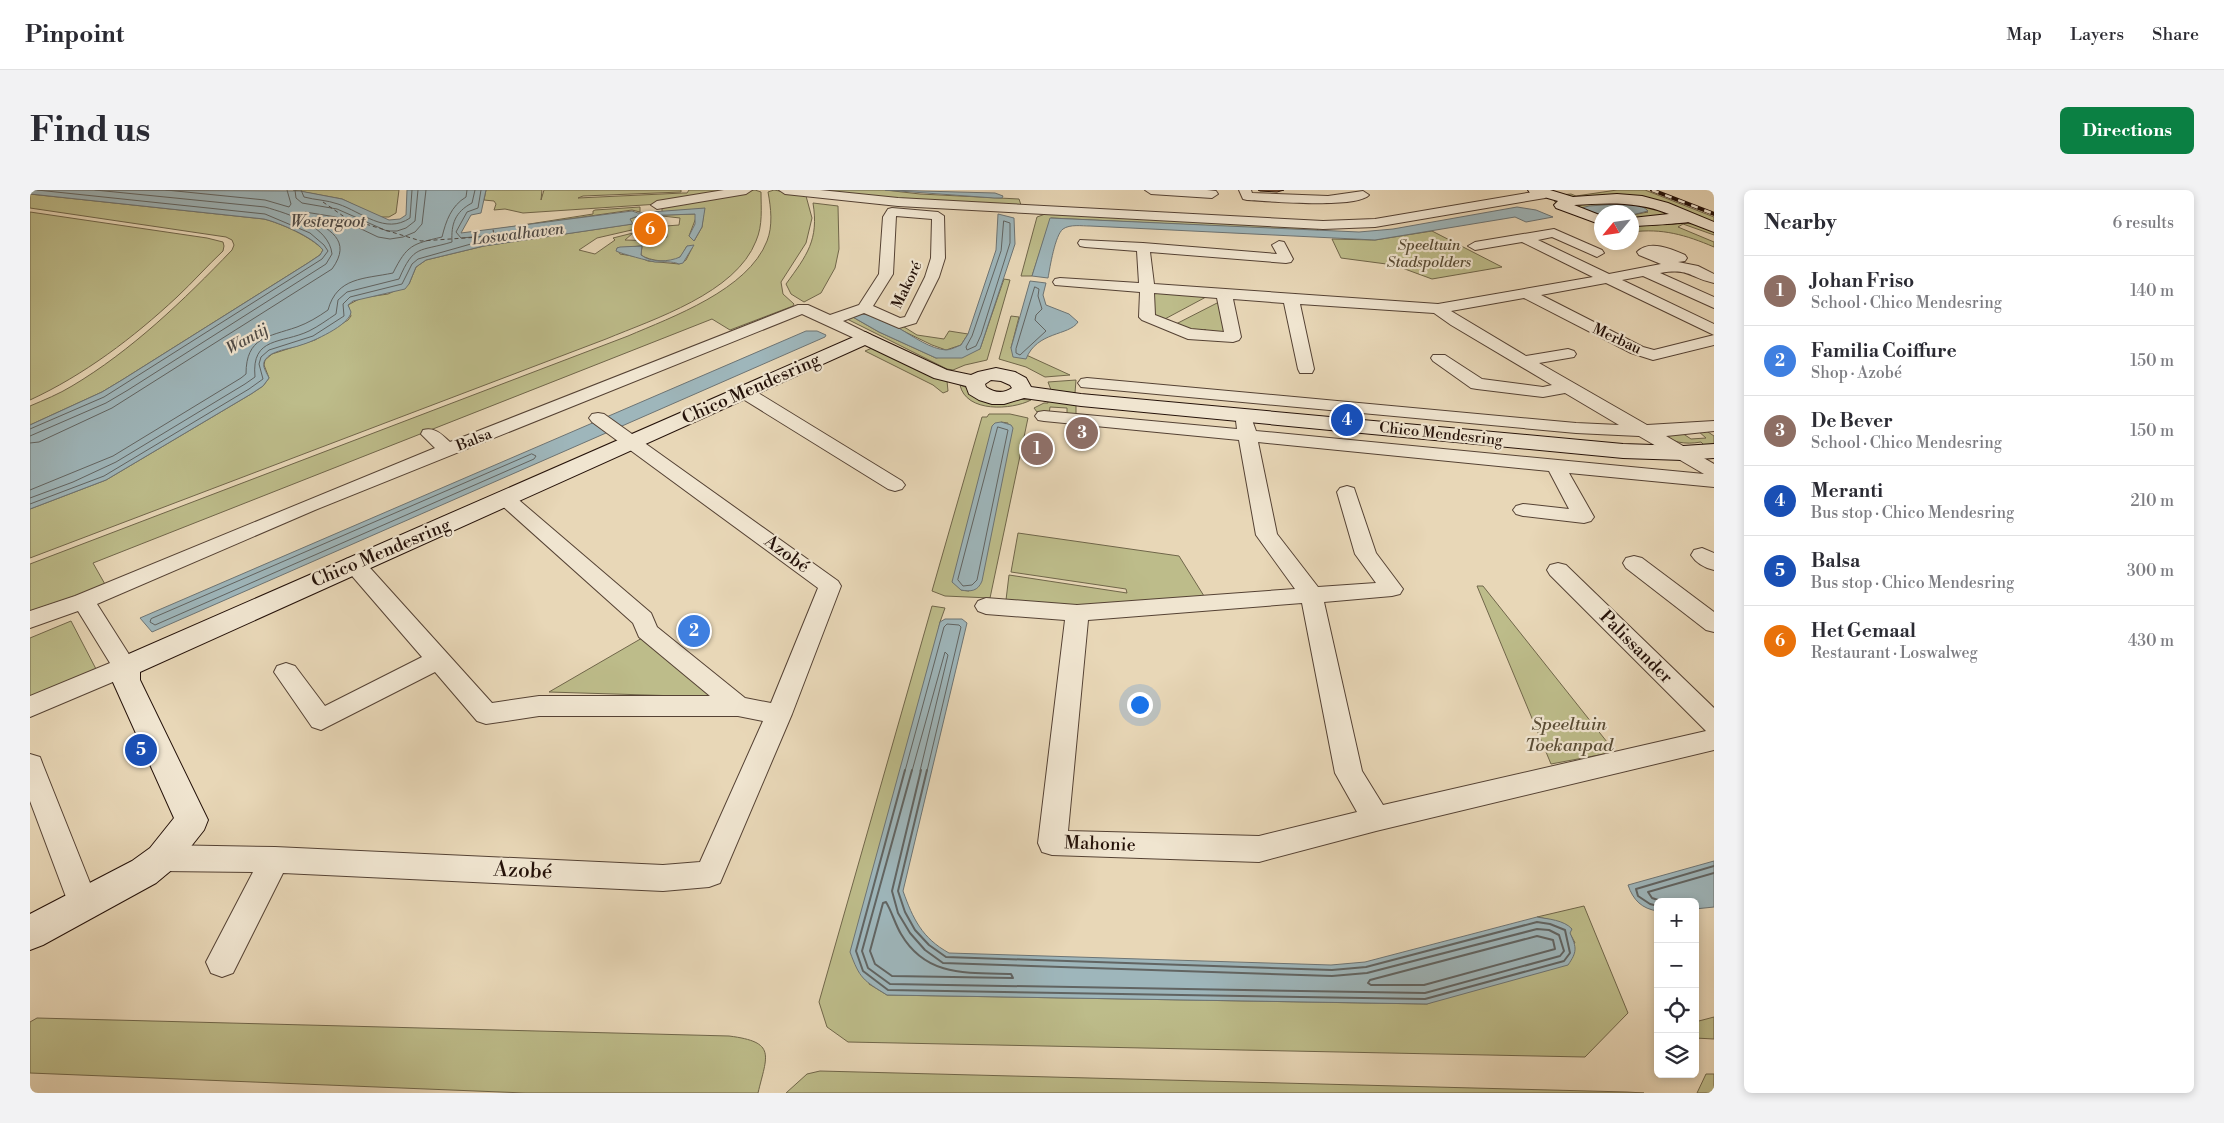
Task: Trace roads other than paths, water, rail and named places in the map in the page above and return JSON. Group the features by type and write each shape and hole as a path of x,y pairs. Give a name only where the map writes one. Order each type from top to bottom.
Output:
{"street":[{"path":"657,205 746,190"},
{"path":"785,190 898,202 1323,225 1375,223 1536,192 1563,200 1583,201 1617,198 1642,200 1663,206 1710,226"},
{"path":"1151,190 1233,192 1328,200 1363,195"},
{"path":"1536,192 1594,218"},
{"name":"Makoré","path":"829,321 864,308 886,274 889,218 892,212 938,216 938,258 932,277 911,320 899,323 864,308"},
{"path":"1639,221 1670,218 1710,226"},
{"path":"1475,246 1554,233 1597,253"},
{"path":"1524,238 1714,330"},
{"path":"1085,243 1286,259 1279,245"},
{"path":"1143,247 1147,288 1147,317 1188,334 1233,337 1224,294"},
{"path":"1060,282 1438,309 1646,272 1678,262 1714,279"},
{"path":"1646,272 1714,303"},
{"name":"Merbau","path":"1526,293 1637,350 1653,355 1714,340"},
{"path":"1291,299 1306,369"},
{"name":"Balsa","path":"30,620 82,601 308,506 803,308 865,338"},
{"path":"1438,309 1456,322 1714,472"},
{"name":"Chico Mendesring","path":"125,667 354,564 506,499 626,437 744,392 865,338 941,374 975,382 976,390 994,398 1010,398 1020,392 1083,401 1623,452 1683,453 1714,451"},
{"path":"1523,361 1568,354"},
{"path":"1439,358 1477,384 1543,392 1567,387"},
{"path":"744,392 895,485"},
{"name":"Chico Mendesring","path":"1044,416 1083,401"},
{"path":"1244,416 1267,536 1312,594 1349,773 1376,819"},
{"name":"Chico Mendesring","path":"1244,416 1643,430 1714,426"},
{"name":"Chico Mendesring","path":"1244,416 1555,465 1714,481"},
{"path":"598,418 626,437"},
{"path":"430,434 448,450"},
{"name":"Azobé","path":"162,858 275,860 663,878 709,874 779,714 830,586 626,437"},
{"path":"1523,510 1584,517 1555,465"},
{"path":"986,606 1077,613 1392,589 1366,554 1347,492"},
{"path":"506,499 643,619 647,631 738,706"},
{"path":"1634,563 1714,624"},
{"path":"354,564 486,714 539,706 738,706 779,714"},
{"name":"Palissander","path":"1558,570 1714,724"},
{"path":"30,933 144,872 162,858 192,820 126,680 125,667 82,601"},
{"name":"Mahonie","path":"1077,613 1070,662 1052,843 1259,849 1376,819 1714,740"},
{"path":"286,672 321,720 438,660"},
{"path":"30,707 125,667"},
{"path":"30,765 83,903"},
{"path":"222,962 275,860"}],"water":[{"path":"30,190 300,191 342,199 389,220 400,219 406,215 407,190 486,190 481,213 471,215 461,233 632,211 638,213 705,208 702,227 694,241 689,236 695,224 695,214 638,216 630,219 633,224 484,246 426,260 416,267 405,289 353,301 348,305 351,312 349,317 338,327 313,340 276,352 268,357 264,365 269,378 263,386 251,394 106,480 30,509 30,425 102,392 308,263 320,255 323,250 312,240 287,227 264,219 30,194"},
{"path":"885,190 995,193 1003,196 1002,198 994,198"},
{"path":"1630,204 1638,205 1603,205"},
{"path":"1639,205 1645,208 1648,211 1639,213"},
{"path":"1594,206 1594,213 1581,208"},
{"path":"1517,207 1536,210 1553,217 1526,222 1515,217 1375,240 1073,226 1066,227 1060,232 1053,252 1048,278 1032,276 1050,218 1359,232 1393,229"},
{"path":"998,214 1014,218 1015,244 980,349 962,358 936,358 879,332 851,316 863,314 875,316 935,348 948,350 961,345 968,334 996,250"},
{"path":"694,245 683,263 679,264 655,262 616,251 620,247 642,246 641,255 645,258 665,261 680,257 687,246"},
{"path":"1030,281 1046,283 1043,295 1046,305 1069,314 1078,322 1068,330 1038,343 1026,359 1013,357 1011,348"},
{"path":"806,331 817,331 826,335 152,632 140,618"},
{"path":"1001,422 1011,425 1013,428 982,581 974,590 961,590 952,582 992,426 995,423"},
{"path":"945,619 962,619 967,623 903,891 915,919 925,934 949,953 1331,965 1365,962 1537,917 1560,922 1572,929 1570,933 1575,950 1573,957 1568,965 1427,1004 887,995 863,978 850,952 940,622"},
{"path":"1714,861 1714,907 1699,909 1699,898 1654,898 1654,910 1652,910 1643,906 1635,899 1628,885"}],"railway":[{"path":"1652,190 1714,214"}],"place":[{"name":"Het Gemaal","path":"650,229"},
{"name":"Meranti","path":"1347,420"},
{"name":"De Bever","path":"1082,433"},
{"name":"Johan Friso","path":"1037,449"},
{"name":"Familia Coiffure","path":"694,631"},
{"name":"Balsa","path":"141,750"}],"water label":[{"name":"Westergoot","path":"328,222"},
{"name":"Loswalhaven","path":"518,234"},
{"name":"Wantij","path":"247,339"}],"park label":[{"name":"Speeltuin Stadspolders","path":"1429,254"},
{"name":"Speeltuin Toekanpad","path":"1569,734"}]}
